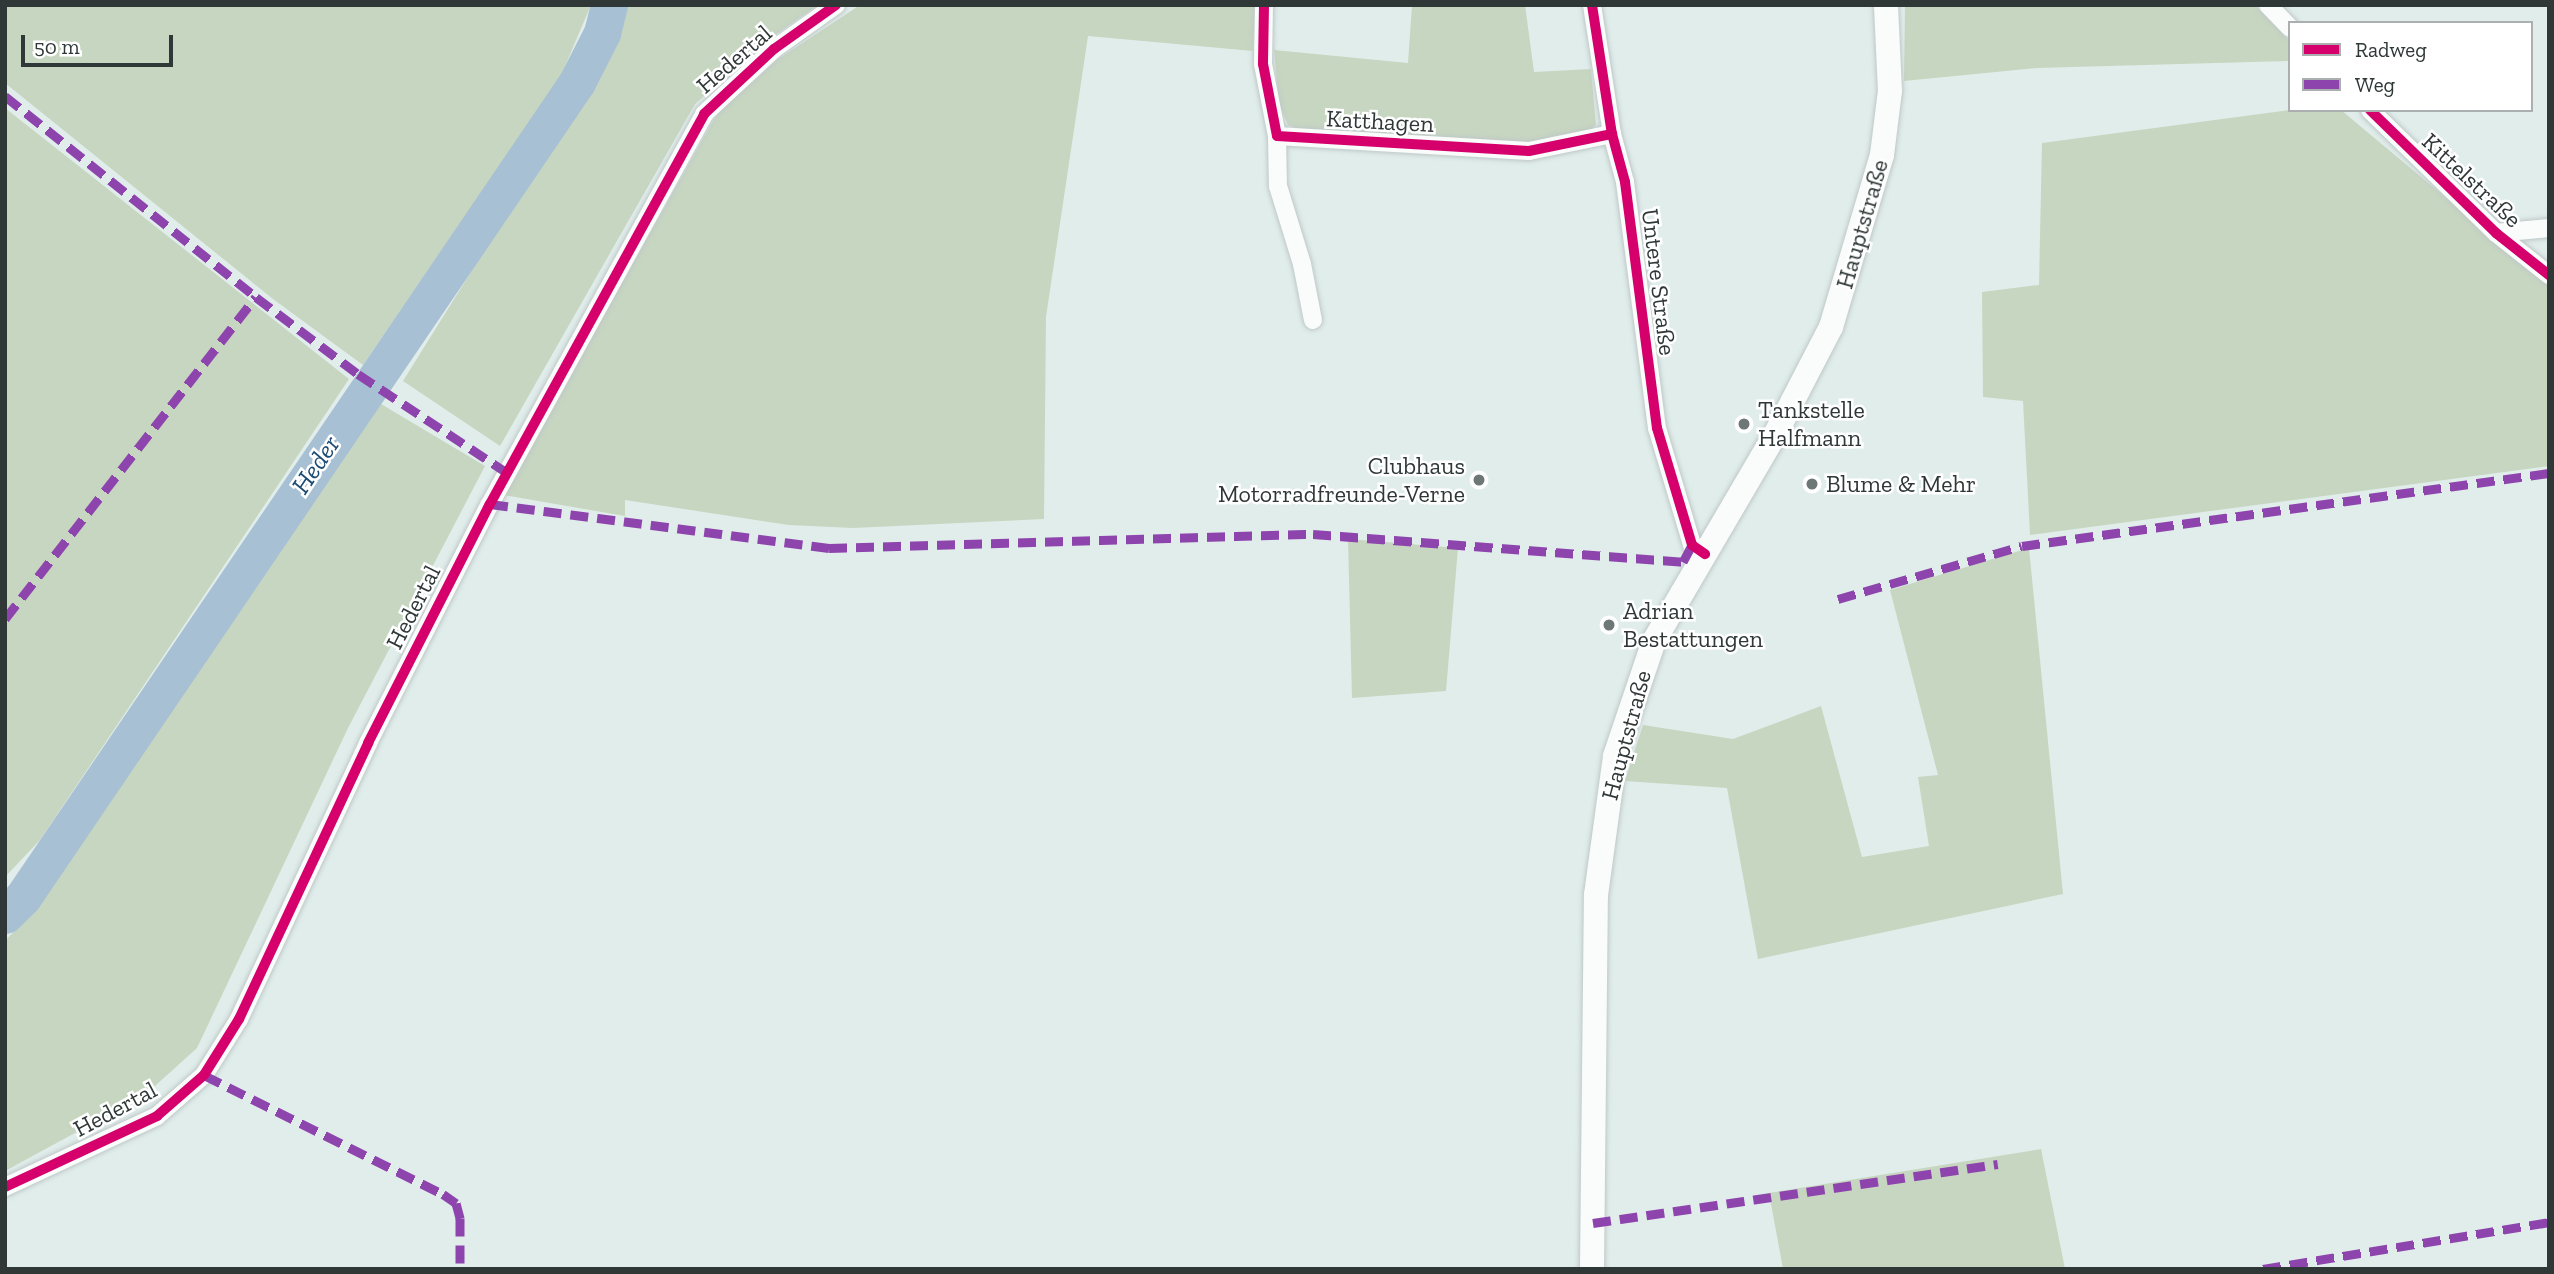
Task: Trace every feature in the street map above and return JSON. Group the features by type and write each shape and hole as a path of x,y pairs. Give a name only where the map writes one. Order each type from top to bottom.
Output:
{"main road":[{"name":"Hauptstraße","path":"1592,1269 1595,923 1603,822 1615,756 1654,641 1706,554 1831,327 1857,248 1882,155 1890,91 1886,5"}],"street":[{"name":"Hedertal","path":"5,1187 157,1116 204,1075 239,1019 368,743 489,503 704,114 774,49 836,5"},
{"path":"1264,5 1263,64 1277,136 1278,186 1302,264 1313,320"},
{"name":"Untere Straße","path":"1592,5 1612,134 1625,182 1657,428 1692,545 1706,554"},
{"path":"2268,5 2288,25"},
{"name":"Kittelstraße","path":"2372,112 2496,233 2549,275"},
{"name":"Katthagen","path":"1277,136 1529,150 1612,134"},
{"path":"2496,233 2549,228"}],"green space":[{"path":"5,5 591,5 560,78 363,365 273,299 5,83"},
{"path":"620,5 818,5 766,41 695,104 500,446 403,381 585,89 611,37"},
{"path":"860,5 1255,5 1253,51 1088,36 1046,317 1044,519 853,528 789,525 625,500 625,516 503,495 717,114 777,60"},
{"path":"1412,5 1525,5 1534,72 1591,69 1596,125 1586,135 1521,143 1306,132 1288,125 1279,103 1274,50 1408,63"},
{"path":"1905,5 2255,5 2288,39 2288,61 2037,68 1904,81"},
{"path":"5,108 349,379 40,840 5,877"},
{"path":"2288,110 2343,112 2549,284 2549,466 2030,535 2023,401 1983,397 1982,292 2039,285 2042,143"},
{"path":"381,404 485,466 348,728 197,1048 145,1095 5,1171 5,941 39,905"},
{"path":"1348,539 1458,548 1446,691 1352,698"},
{"path":"2029,548 2063,894 1758,959 1727,788 1625,781 1643,725 1733,739 1821,706 1862,857 1929,846 1918,777 1938,775 1890,590"},
{"path":"2041,1149 2065,1269 1783,1269 1769,1193"}],"waterway":[{"name":"Heder","path":"5,915 23,897 577,82 602,33 609,5"}],"marked path":[{"path":"5,96 256,297 358,374 506,472"},
{"path":"5,619 256,297"},
{"path":"1838,599 2022,546 2549,473"},
{"path":"490,504 829,548 1313,534 1683,562 1692,545"},
{"path":"204,1075 443,1194 456,1203 460,1218 460,1269"},
{"path":"1593,1223 1998,1164"},
{"path":"2263,1269 2549,1222"}],"cycle path":[{"path":"5,1187 157,1116 204,1075 239,1019 368,743 490,504 704,114 774,49 836,5"},
{"path":"1264,5 1263,64 1277,136 1529,151 1612,134"},
{"path":"1592,5 1612,134 1625,182 1657,428 1692,545 1705,554"},
{"path":"2372,112 2496,233 2549,275"}],"place":[{"name":"Tankstelle Halfmann","path":"1744,424"},
{"name":"Clubhaus Motorradfreunde-Verne","path":"1479,480"},
{"name":"Blume & Mehr","path":"1812,484"},
{"name":"Adrian Bestattungen","path":"1609,625"}]}
